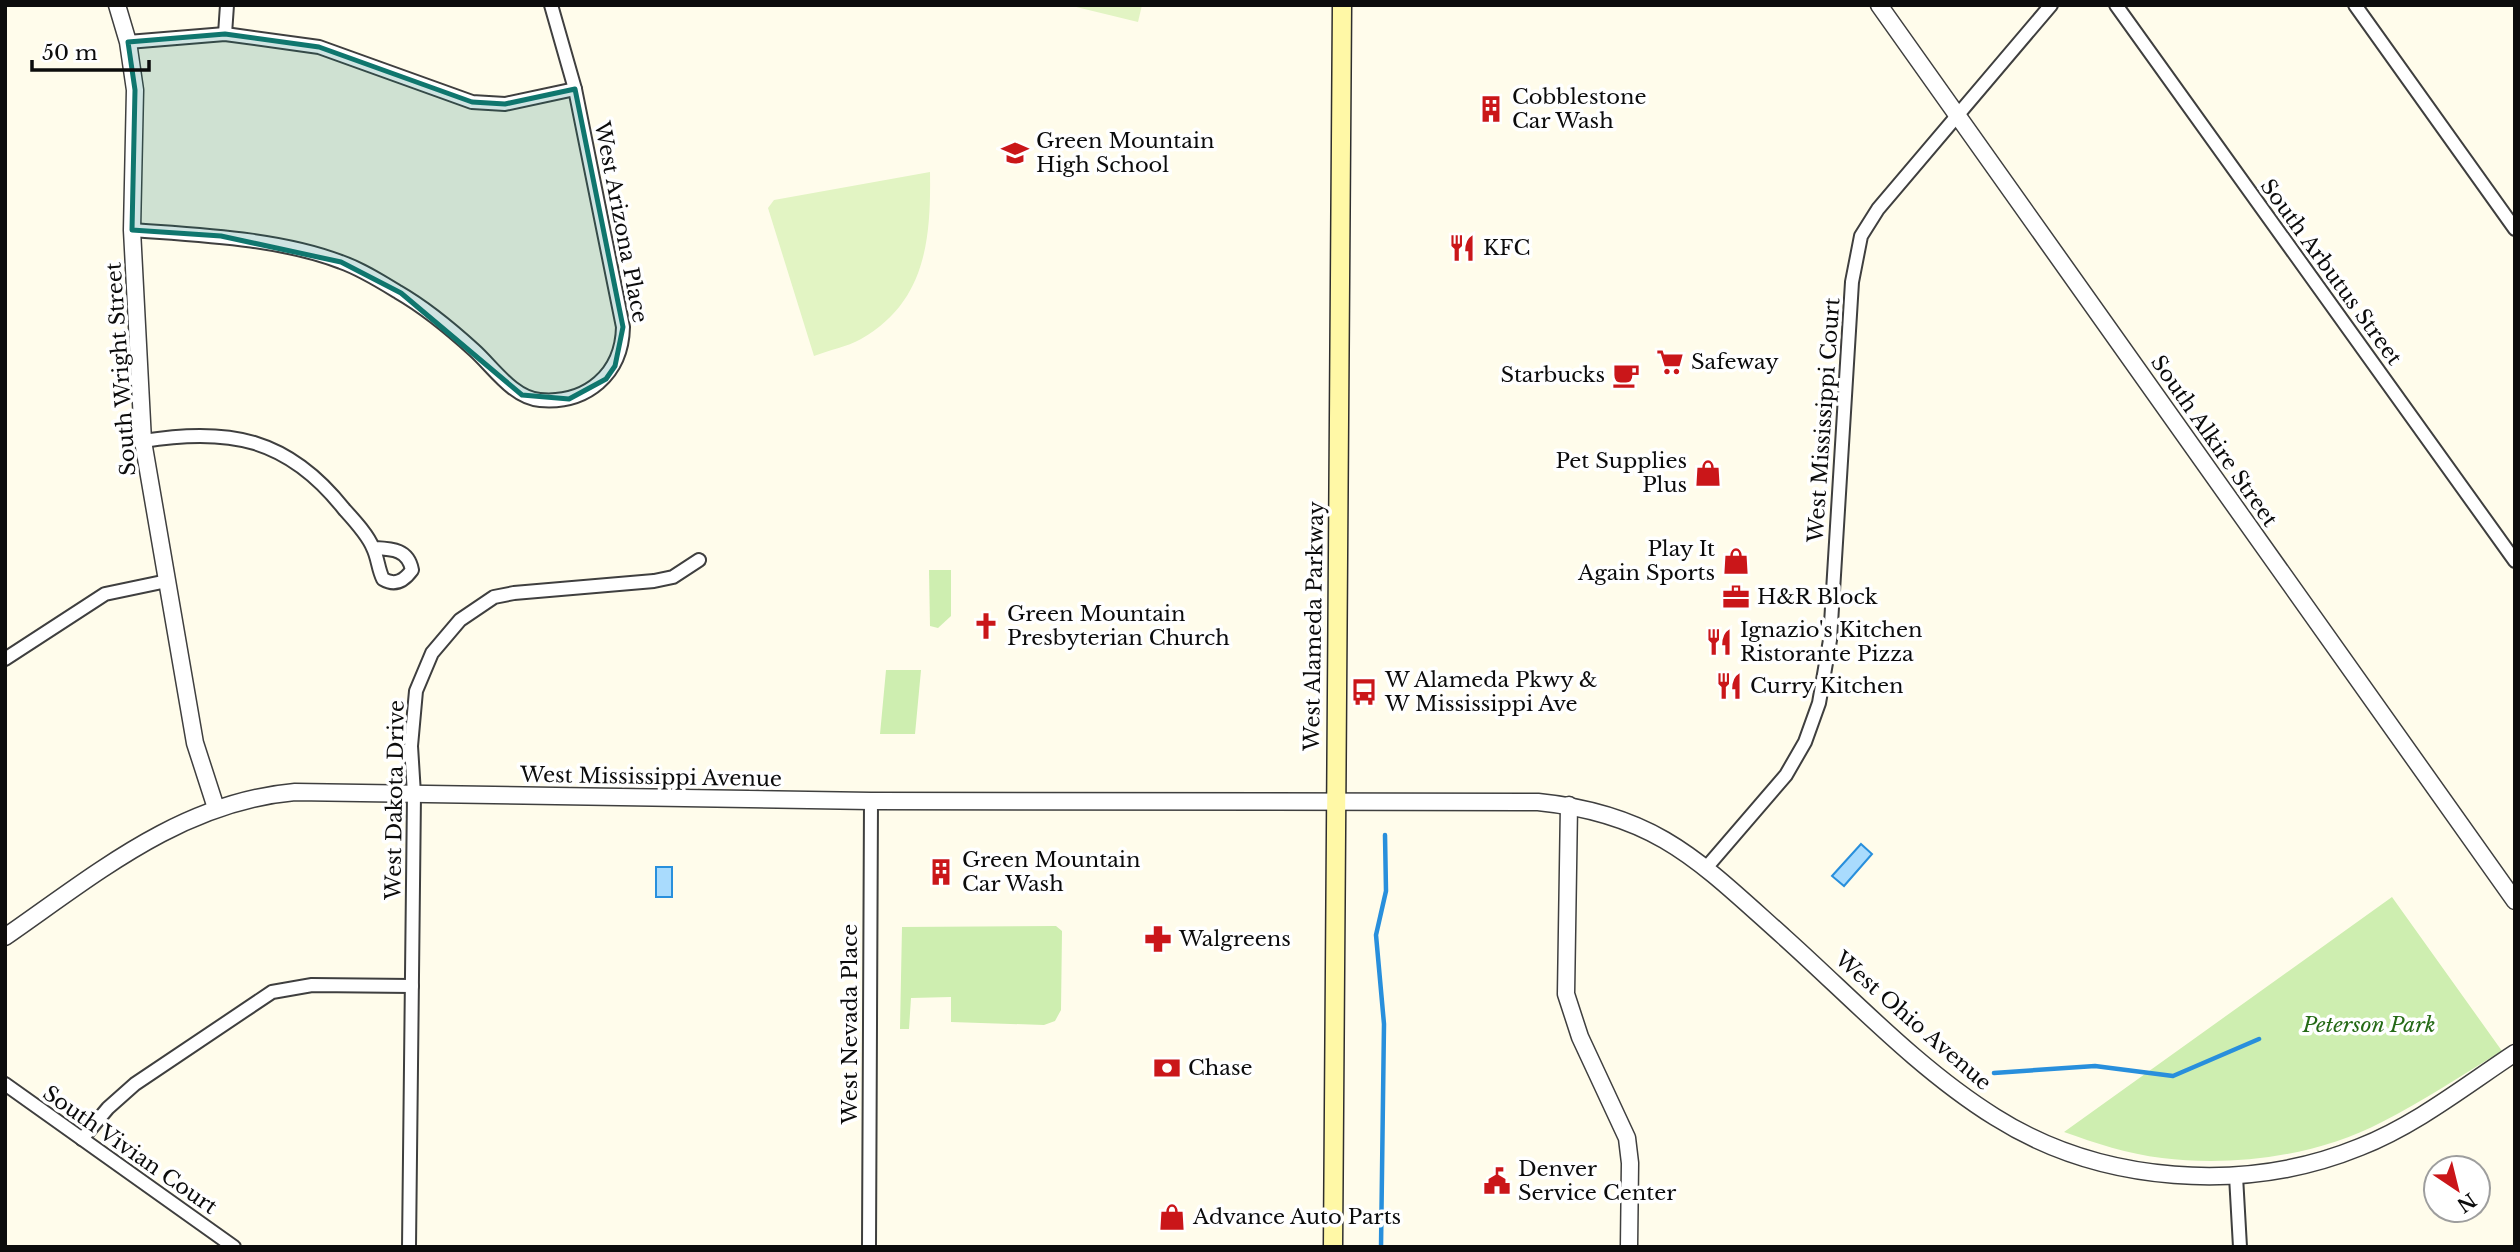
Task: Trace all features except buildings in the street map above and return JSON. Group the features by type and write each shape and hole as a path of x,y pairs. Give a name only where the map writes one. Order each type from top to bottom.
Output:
{"main road":[{"name":"West Alameda Parkway","path":"1333,1247 1342,5"}],"street":[{"name":"South Wright Street","path":"117,5 128,42 135,90 132,230 143,441 195,743 216,808"},
{"path":"225,34 227,5"},
{"name":"West Arizona Place","path":"132,230 221,236 341,262 401,293 472,348 522,396 539,400 569,399 606,379 623,345 623,327 575,89 551,5"},
{"name":"South Alkire Street","path":"1879,5 2515,901"},
{"name":"West Mississippi Court","path":"1706,868 1786,775 1814,721 1830,640 1849,312 1856,251 1861,236 1878,209 2051,5"},
{"name":"South Arbutus Street","path":"2116,5 2515,561"},
{"path":"2355,5 2515,229"},
{"path":"128,42 225,34 319,47 472,102 505,104 575,89"},
{"path":"143,441 179,435 228,435 270,449 325,485 373,548"},
{"name":"West Dakota Drive","path":"410,1247 414,794 411,746 416,691 432,653 460,620 494,597 653,581 673,577 699,560"},
{"path":"5,659 105,594 167,581"},
{"name":"West Mississippi Avenue","path":"5,937 144,842 177,823 216,808 268,794 295,792 870,801 1335,802"},
{"name":"West Ohio Avenue","path":"1335,802 1490,800 1570,805 1627,821 1654,832 1678,845 1706,868 1942,1079 1998,1119 2060,1149 2119,1166 2176,1175 2236,1176 2303,1165 2361,1147 2422,1114 2515,1053"},
{"name":"West Nevada Place","path":"869,1247 870,801"},
{"path":"1570,805 1566,993 1574,1022 1627,1138 1629,1247"},
{"path":"82,1139 108,1108 135,1084 272,992 312,985 412,986"},
{"name":"South Vivian Court","path":"5,1084 234,1247"},
{"path":"2236,1176 2240,1247"}],"highlighted area":[{"path":"225,34 319,47 472,102 505,104 575,89 623,327 615,366 606,379 569,399 522,395 401,293 341,262 221,236 132,230 135,90 128,42"}],"green space":[{"path":"1068,5 1142,5 1138,22"},
{"path":"930,172 926,245 912,288 883,324 856,342 814,356 768,208 774,200"},
{"path":"929,570 951,570 951,616 938,628 930,626"},
{"path":"886,670 921,670 915,734 880,734"},
{"name":"Peterson Park","path":"2392,897 2502,1051 2382,1122 2357,1134 2303,1151 2246,1160 2162,1158 2124,1151 2064,1132"},
{"path":"1056,926 1062,931 1061,1010 1055,1021 1044,1025 951,1022 951,997 911,998 909,1029 900,1029 902,927"}],"water":[{"path":"1861,844 1872,854 1844,886 1832,876"},
{"path":"656,867 672,867 672,897 656,897"}],"waterway":[{"path":"1381,1247 1384,1024 1376,935 1386,891 1385,835"},
{"path":"1994,1073 2095,1066 2173,1076 2259,1039"}],"place":[{"name":"Cobblestone Car Wash","path":"1491,109"},
{"name":"Green Mountain High School","path":"1015,153"},
{"name":"KFC","path":"1462,248"},
{"name":"Safeway","path":"1670,362"},
{"name":"Starbucks","path":"1626,375"},
{"name":"Pet Supplies Plus","path":"1708,473"},
{"name":"Play It Again Sports","path":"1736,561"},
{"name":"H&R Block","path":"1736,597"},
{"name":"Green Mountain Presbyterian Church","path":"986,626"},
{"name":"Ignazio's Kitchen Ristorante Pizza","path":"1719,642"},
{"name":"Curry Kitchen","path":"1729,686"},
{"name":"W Alameda Pkwy & W Mississippi Ave","path":"1364,692"},
{"name":"Green Mountain Car Wash","path":"941,872"},
{"name":"Walgreens","path":"1158,939"},
{"name":"Chase","path":"1167,1068"},
{"name":"Denver Service Center","path":"1497,1181"},
{"name":"Advance Auto Parts","path":"1172,1217"}]}
